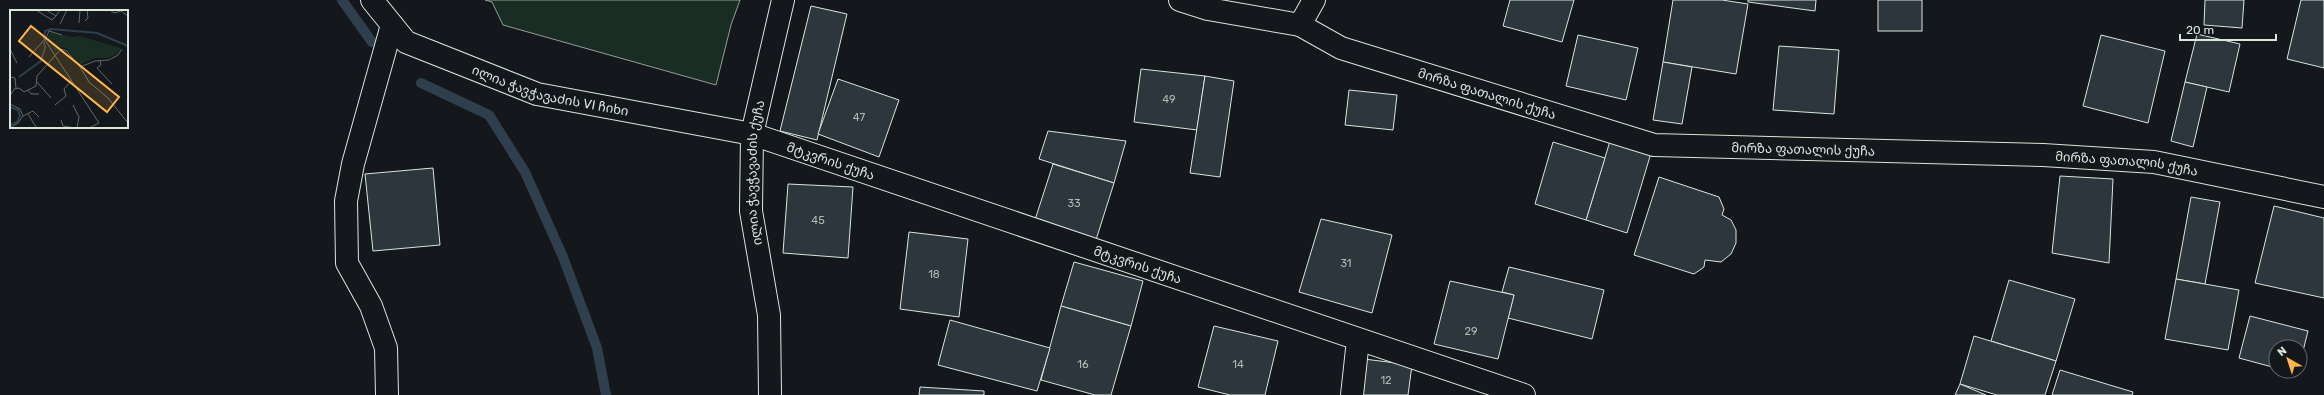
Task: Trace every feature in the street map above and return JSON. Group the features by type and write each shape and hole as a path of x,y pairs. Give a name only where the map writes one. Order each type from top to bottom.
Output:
{"street":[{"name":"ილია ჭავჭავაძის VI ჩიხი","path":"372,0 406,42 537,94 752,134"},
{"name":"ილია ჭავჭავაძის ქუჩა","path":"770,395 769,316 751,211 752,134 783,0"},
{"path":"1180,0 1208,9 1300,25 1314,0"},
{"path":"387,395 386,348 371,306 347,262 346,201 353,164 392,25"},
{"name":"მირზა ფათალის ქუჩა","path":"1300,25 1341,48 1654,144 2043,155 2154,162 2324,197"},
{"name":"მტკვრის ქუჩა","path":"752,134 1524,395"},
{"path":"1352,395 1358,340"}],"green space":[{"path":"485,0 740,0 731,25 716,85 503,25 492,2"}],"building":[{"path":"1510,0 1574,0 1562,42 1503,26"},
{"path":"1673,0 1722,0 1748,4 1736,74 1663,62"},
{"path":"1748,0 1816,0 1815,11 1748,2"},
{"path":"1878,0 1922,0 1922,31 1878,31"},
{"path":"2205,0 2244,0 2242,28 2204,25"},
{"path":"2301,0 2324,0 2324,68 2287,59"},
{"path":"811,6 847,14 817,140 780,131"},
{"path":"2197,34 2240,44 2229,92 2185,82"},
{"path":"1578,35 1638,48 1626,100 1566,86"},
{"path":"2101,35 2165,51 2148,123 2083,106"},
{"path":"1779,46 1839,50 1834,114 1773,110"},
{"path":"1663,62 1692,67 1682,124 1653,120"},
{"path":"1141,69 1205,76 1197,130 1134,122"},
{"path":"1205,76 1234,81 1220,177 1190,173"},
{"path":"838,79 899,100 879,157 818,134"},
{"path":"2185,82 2207,87 2193,147 2171,141"},
{"path":"1349,90 1397,95 1393,130 1345,125"},
{"path":"1048,131 1126,141 1114,183 1039,159"},
{"path":"1610,141 1651,153 1627,233 1586,220"},
{"path":"1553,142 1605,158 1586,220 1535,204"},
{"path":"1053,164 1114,183 1095,243 1034,223"},
{"path":"433,168 440,245 373,251 365,174"},
{"path":"2060,176 2113,179 2109,263 2052,253"},
{"path":"1659,177 1719,197 1724,209 1722,215 1731,220 1736,230 1736,243 1731,254 1721,262 1705,260 1704,267 1694,274 1634,255"},
{"path":"788,184 853,187 848,258 783,253"},
{"path":"2191,197 2220,202 2205,284 2176,279"},
{"path":"2274,206 2324,218 2324,298 2255,283"},
{"path":"1321,219 1392,235 1372,313 1299,292"},
{"path":"909,232 968,239 959,317 900,309"},
{"path":"1074,262 1143,281 1131,326 1061,306"},
{"path":"1509,267 1604,290 1592,339 1508,318 1514,295 1502,292"},
{"path":"2176,279 2239,290 2228,350 2165,339"},
{"path":"2009,280 2075,299 2056,361 1991,341"},
{"path":"1450,281 1514,295 1498,359 1434,344"},
{"path":"1061,306 1131,326 1111,395 1095,395 1041,380"},
{"path":"2250,316 2308,331 2306,339 2268,339 2268,366 2239,358"},
{"path":"950,320 1050,348 1037,391 938,365"},
{"path":"1214,326 1278,341 1265,395 1230,395 1198,387"},
{"path":"1974,336 2056,361 2045,395 1997,395 1960,384"},
{"path":"1364,359 1412,365 1408,395 1360,395"},
{"path":"2060,370 2133,392 2132,395 2052,395"},
{"path":"1960,384 1986,395 1955,395"},
{"path":"920,387 984,391 984,395 919,395"}],"waterway":[{"path":"342,0 372,42"},
{"path":"421,83 489,115 525,172 563,257 597,348 606,395"}]}
